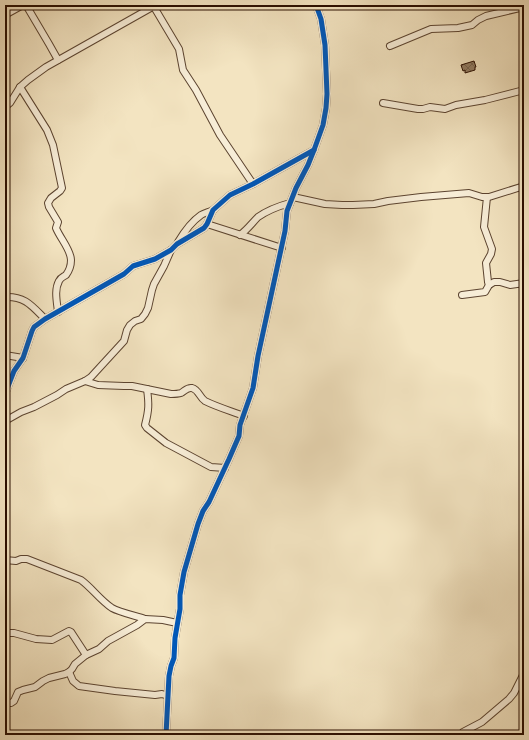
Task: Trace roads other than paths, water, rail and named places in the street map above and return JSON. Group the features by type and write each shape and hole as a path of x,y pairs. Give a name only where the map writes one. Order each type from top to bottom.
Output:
{"street":[{"path":"5,14 25,5 58,60"},
{"path":"166,735 169,676 175,654 174,647 184,572 198,524 239,436 253,388 271,293 286,231 287,211 314,150 323,124 327,94 325,45 321,19 316,5"},
{"path":"5,107 10,103 20,87 38,73 58,60 155,6 179,49 183,70 196,90 220,136 253,184"},
{"path":"390,46 431,29 472,26 478,20 486,16 520,7"},
{"path":"20,87 47,130 61,181 62,188 51,198 48,203 58,222 56,228 70,255 71,260 69,270 60,279 58,284 56,292 58,312"},
{"path":"383,103 418,109 430,107 445,109 456,105 485,100 524,90"},
{"path":"177,244 182,235 194,221 213,210 230,195 314,150"},
{"path":"240,235 246,231 259,217 273,208 291,200 342,206 374,204 402,199 469,193 486,197 505,193 524,186"},
{"path":"486,197 484,227 492,249 486,263 489,285"},
{"path":"5,394 11,377 23,358 34,327 124,274 134,266 155,259 204,228 213,210"},
{"path":"207,224 282,248"},
{"path":"5,421 91,377 124,341 130,325 141,319 145,314 154,284 164,266 170,250"},
{"path":"462,295 482,293 486,291 489,285 494,282 510,285 523,284"},
{"path":"5,297 17,297 25,301 30,304 44,320"},
{"path":"5,355 23,358"},
{"path":"85,381 98,385 132,386 172,394 182,392 190,387 197,391 203,399 244,416"},
{"path":"147,389 149,405 145,425 147,428 166,443 211,467 225,468"},
{"path":"5,560 16,562 21,559 27,559 81,580 113,609 145,619 163,620 177,623"},
{"path":"5,703 11,704 14,701 16,694 20,691 35,688 43,681 69,672 75,664 86,655 145,619"},
{"path":"5,633 14,633 36,639 52,640 69,631 86,655"},
{"path":"69,672 73,681 79,686 155,695 162,694 168,696"},
{"path":"460,735 482,722 509,699 517,688 524,673"}]}
